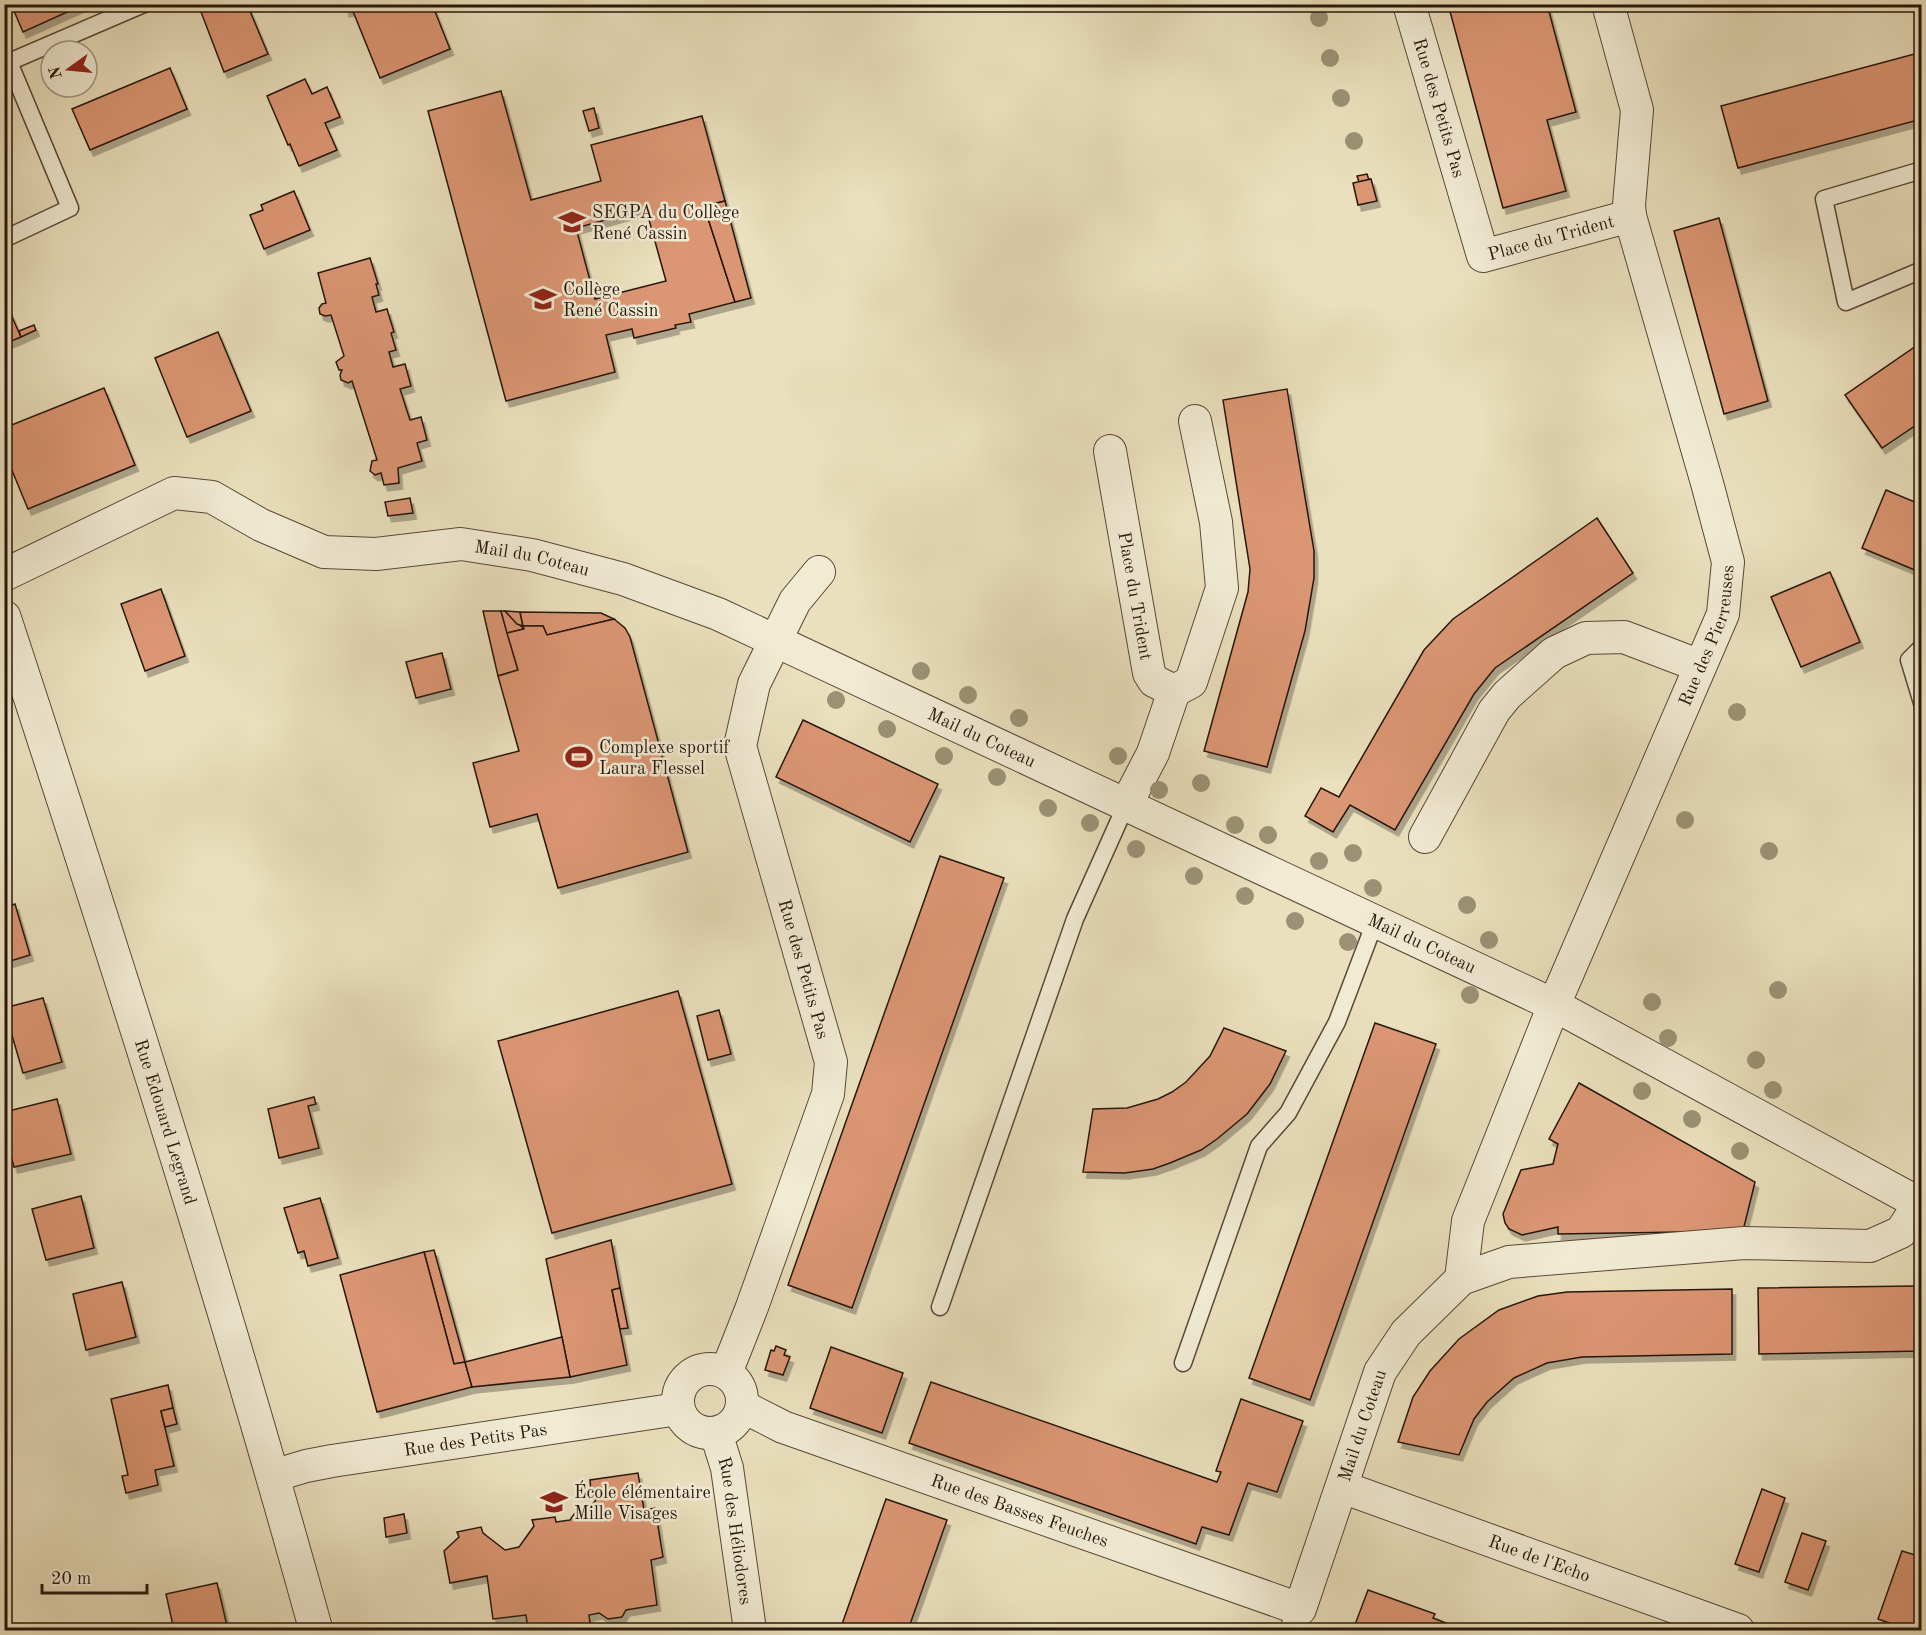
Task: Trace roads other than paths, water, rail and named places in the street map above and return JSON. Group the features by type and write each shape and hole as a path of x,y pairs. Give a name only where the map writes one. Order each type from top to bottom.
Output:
{"street":[{"name":"Rue des Petits Pas","path":"1409,4 1470,209"},
{"name":"Rue des Pierreuses","path":"1461,1279 1468,1221 1554,1005 1723,614 1728,562 1630,216 1637,110 1608,4"},
{"name":"Place du Trident","path":"1470,209 1483,256 1630,216"},
{"path":"1125,805 1154,753 1174,691 1191,682 1222,588 1216,522 1195,421"},
{"name":"Place du Trident","path":"1110,451 1149,673 1154,681 1174,691"},
{"name":"Mail du Coteau","path":"4,575 174,493 212,497 261,525 324,552 376,554 461,544 532,555 623,579 718,614 1554,1005 1920,1205 1901,1232 1870,1246 1744,1243 1509,1262 1461,1279 1406,1334 1380,1372 1296,1620"},
{"name":"Rue des Petits Pas","path":"726,1373 828,1094 831,1062 740,746 754,684 795,601 819,572"},
{"name":"Rue Edouard Legrand","path":"4,617 117,963 273,1476 316,1630"},
{"path":"1425,837 1494,711 1507,695 1554,653 1586,638 1624,637 1700,666"},
{"path":"716,1369 726,1373 736,1382 741,1394 742,1406 737,1419 728,1428 716,1433 692,1429 678,1409 678,1393 686,1379 699,1370 716,1369"},
{"name":"Rue des Basses Feuches","path":"742,1406 783,1427 890,1464 1296,1620"},
{"name":"Rue des Petits Pas","path":"273,1476 332,1461 678,1409"},
{"name":"Rue des Héliodores","path":"716,1433 727,1468 750,1630"},
{"name":"Rue de l'Echo","path":"1342,1486 1738,1630"}],"lane":[{"path":"4,238 70,208 9,62 144,4"},
{"path":"1922,170 1824,199 1846,302 1922,270"},
{"path":"1922,647 1909,660 1922,703"},
{"path":"940,1307 1075,919 1125,805"},
{"path":"1183,1363 1259,1146 1288,1113 1337,1022 1375,922"}],"place":[{"name":"SEGPA du Collège René Cassin","path":"572,222"},
{"name":"Collège René Cassin","path":"543,299"},
{"name":"Complexe sportif Laura Flessel","path":"579,757"},
{"name":"École élémentaire Mille Visages","path":"554,1502"}]}
